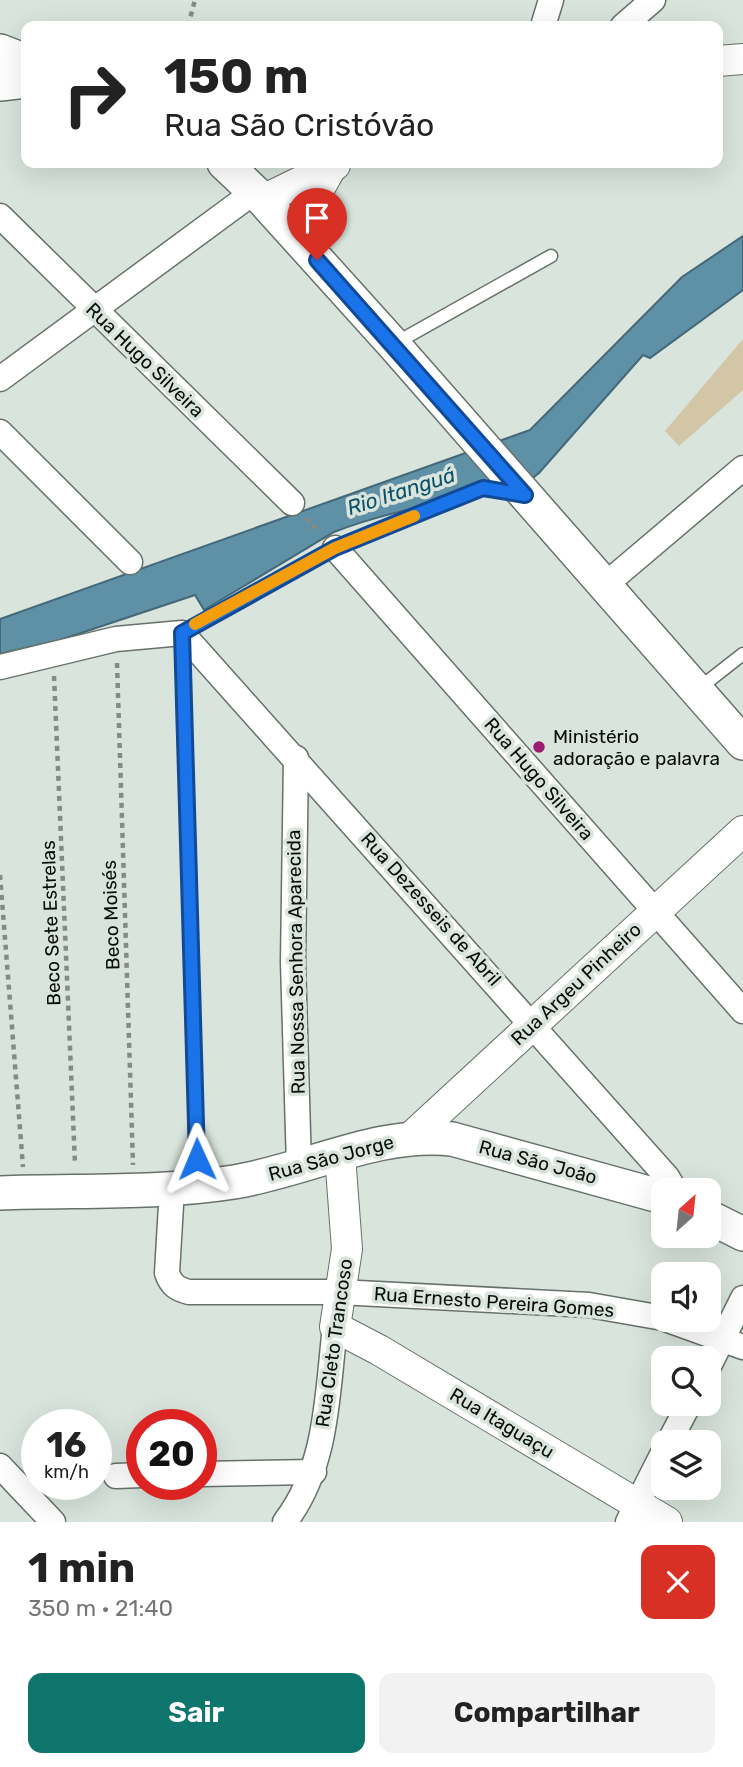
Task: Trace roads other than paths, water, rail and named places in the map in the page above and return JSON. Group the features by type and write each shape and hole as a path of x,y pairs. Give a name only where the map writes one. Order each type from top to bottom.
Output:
{"main road":[{"path":"0,51 21,59"},
{"path":"0,84 21,82"},
{"path":"229,168 259,196 393,344 743,742"},
{"name":"Rua São Jorge","path":"13,1193 185,1187 299,1167 410,1138"},
{"name":"Rua São João","path":"410,1138 452,1139 651,1194"},
{"path":"721,1223 743,1234"}],"street":[{"path":"545,21 551,0"},
{"path":"629,21 653,0"},
{"path":"723,61 743,59"},
{"path":"0,379 94,310 259,196 326,168"},
{"path":"302,244 313,204 333,168"},
{"name":"Rua Hugo Silveira","path":"0,216 296,507"},
{"path":"0,432 130,562"},
{"path":"605,585 743,468"},
{"name":"Rua Hugo Silveira","path":"330,543 743,1011"},
{"path":"0,667 116,639 182,633"},
{"name":"Rua Dezesseis de Abril","path":"182,633 533,1023 668,1178"},
{"name":"Rua Nossa Senhora Aparecida","path":"296,758 293,962 299,1167"},
{"name":"Rua Argeu Pinheiro","path":"410,1138 743,831"},
{"name":"Rua Cleto Trancoso","path":"285,1522 300,1501 314,1472 322,1439 339,1292 347,1249 340,1155"},
{"name":"Rua Ernesto Pereira Gomes","path":"185,1187 167,1273 170,1282 177,1289 189,1292 339,1292 589,1305 651,1316"},
{"path":"733,1343 743,1298"},
{"name":"Rua Itaguaçu","path":"335,1327 396,1359 632,1513 667,1522"},
{"name":"Rua Ernesto Pereira Gomes","path":"702,1332 733,1343"},
{"path":"0,1466 52,1522"},
{"path":"217,1474 314,1472"},
{"path":"116,1476 126,1476"},
{"path":"632,1513 651,1476"}],"lane":[{"path":"393,344 551,256"},
{"path":"185,1187 182,633 330,543 483,488 523,492"},
{"path":"697,690 743,654"}],"water":[{"name":"Rio Itanguá","path":"743,236 743,290 650,358 643,355 539,473 525,484 405,510 334,532 204,610 195,595 60,640 0,654 0,619 530,430 682,277"}],"place":[{"name":"Ministério adoração e palavra","path":"539,747"}]}
